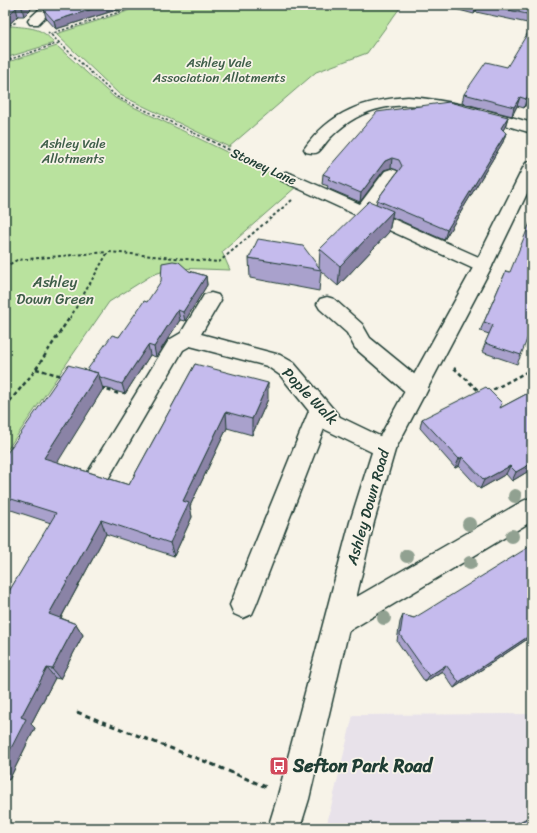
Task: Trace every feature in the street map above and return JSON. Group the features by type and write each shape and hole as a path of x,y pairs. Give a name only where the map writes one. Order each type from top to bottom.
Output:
{"street":[{"path":"34,21 51,5"},
{"path":"338,145 316,144 340,120 365,107 394,102 446,104 532,128"},
{"name":"Ashley Down Road","path":"284,828 293,799 362,522 384,449 482,266 532,166"},
{"path":"363,212 391,174"},
{"name":"Stoney Lane","path":"286,177 482,266"},
{"path":"100,472 176,345 188,338 211,300"},
{"path":"328,304 355,329 362,343 417,389"},
{"name":"Pople Walk","path":"188,338 273,360 287,369 332,423 384,449"},
{"path":"243,605 321,409"},
{"path":"337,623 532,508"}],"path":[{"path":"50,34 126,10 135,5"},
{"name":"Stoney Lane","path":"5,61 59,44 117,97 286,177"},
{"path":"5,267 17,260 108,252 219,262 308,186"},
{"path":"5,407 36,369 77,308 97,266 108,252"},
{"path":"437,351 483,395 532,369"},
{"path":"36,369 66,378"},
{"path":"95,386 142,402"},
{"path":"77,712 214,765 293,799"}],"shaded area":[{"path":"532,714 532,828 326,828 353,715"}],"green space":[{"name":"Ashley Vale Association Allotments","path":"139,5 402,5 367,53 316,72 229,147 120,95 56,34 125,12"},
{"path":"12,26 40,31 54,43 5,58 5,29"},
{"path":"57,46 115,98 297,186 222,252 230,270 173,268 152,275 109,302 5,453 5,63"}],"building":[{"path":"5,5 26,5 22,8 16,8 5,18"},
{"path":"49,5 105,5 54,21 44,10"},
{"path":"484,5 532,5 532,15"},
{"path":"532,26 532,89 526,99 520,97 514,107 464,94 486,62 507,67"},
{"path":"449,102 508,117 501,128 506,133 447,230 377,200 402,166 399,160 392,158 385,161 361,193 328,179 330,177 323,174 377,112"},
{"path":"369,201 393,211 340,266 320,249"},
{"path":"532,218 532,326 521,355 485,343 493,325 484,322 506,271 510,272"},
{"path":"258,239 303,246 321,270 249,258"},
{"path":"173,261 179,262 189,271 206,276 183,312 178,310 154,347 148,345 122,384 100,377 98,373 87,370 112,335 119,337 144,301 147,302 161,281 162,263"},
{"path":"195,364 268,383 252,419 226,412 183,501 189,503 170,543 101,520 49,614 76,624 52,669 47,668 21,717 26,719 5,760 5,598 56,513 5,497 5,456 68,365 98,373 44,458 129,485"},
{"path":"486,387 502,403 500,408 532,391 532,448 527,451 532,456 532,463 516,472 510,466 484,480 462,457 459,459 422,419"},
{"path":"532,545 532,634 459,682 446,665 429,676 400,635 403,615 414,618"},
{"path":"527,818 532,824 532,828 515,828"}],"place":[{"name":"Sefton Park Road","path":"279,766"}],"park label":[{"name":"Ashley Vale Allotments","path":"73,150"},
{"name":"Ashley Down Green","path":"55,290"}]}
